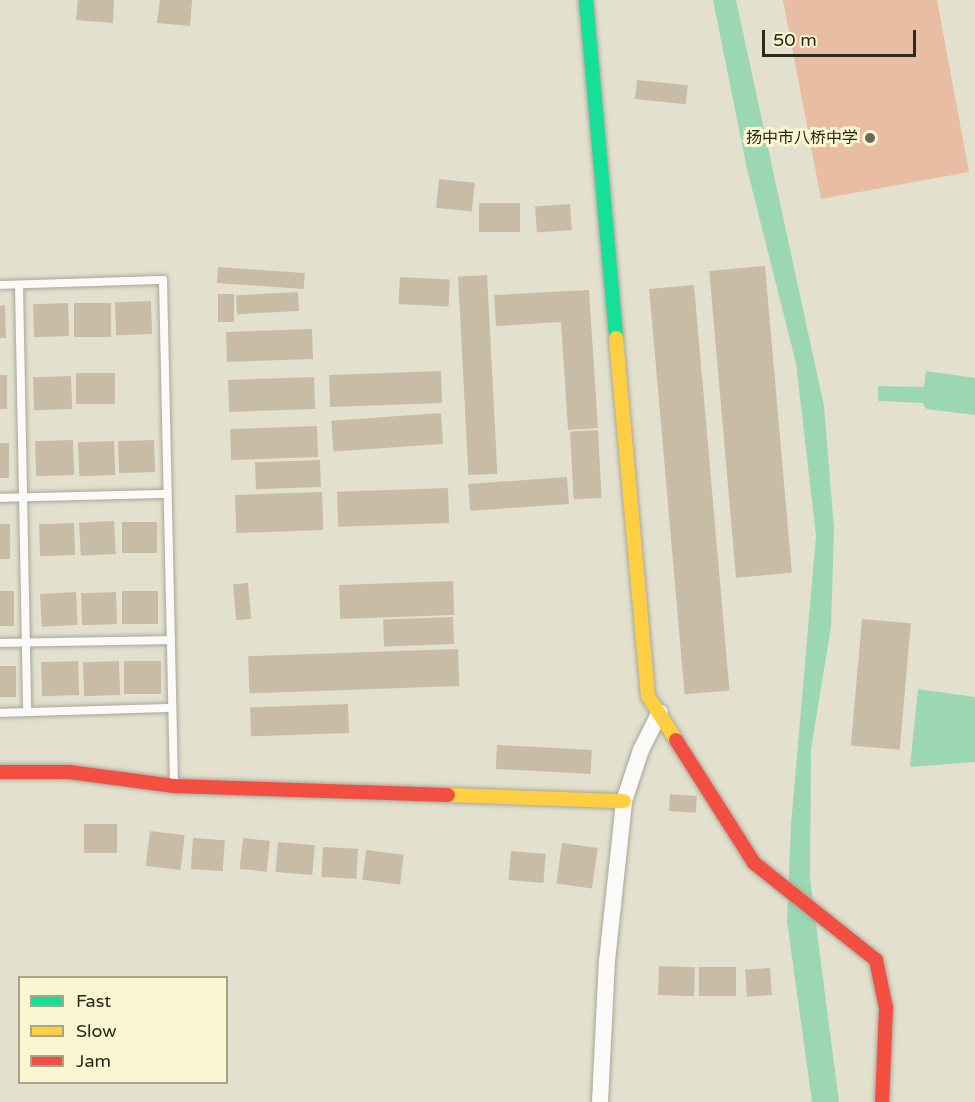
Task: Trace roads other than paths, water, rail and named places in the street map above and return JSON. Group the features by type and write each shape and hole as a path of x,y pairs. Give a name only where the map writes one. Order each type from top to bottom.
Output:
{"street":[{"path":"586,0 648,696 754,863 876,960 886,1008 882,1102"},
{"path":"600,1102 607,961 624,801 641,750 660,712"},
{"path":"0,772 69,772 174,786 624,801"}],"lane":[{"path":"0,285 163,280 174,786"},
{"path":"19,285 27,712"},
{"path":"0,498 167,494"},
{"path":"0,643 171,640"},
{"path":"0,713 172,708"}],"place":[{"name":"扬中市八桥中学","path":"870,138"}]}
